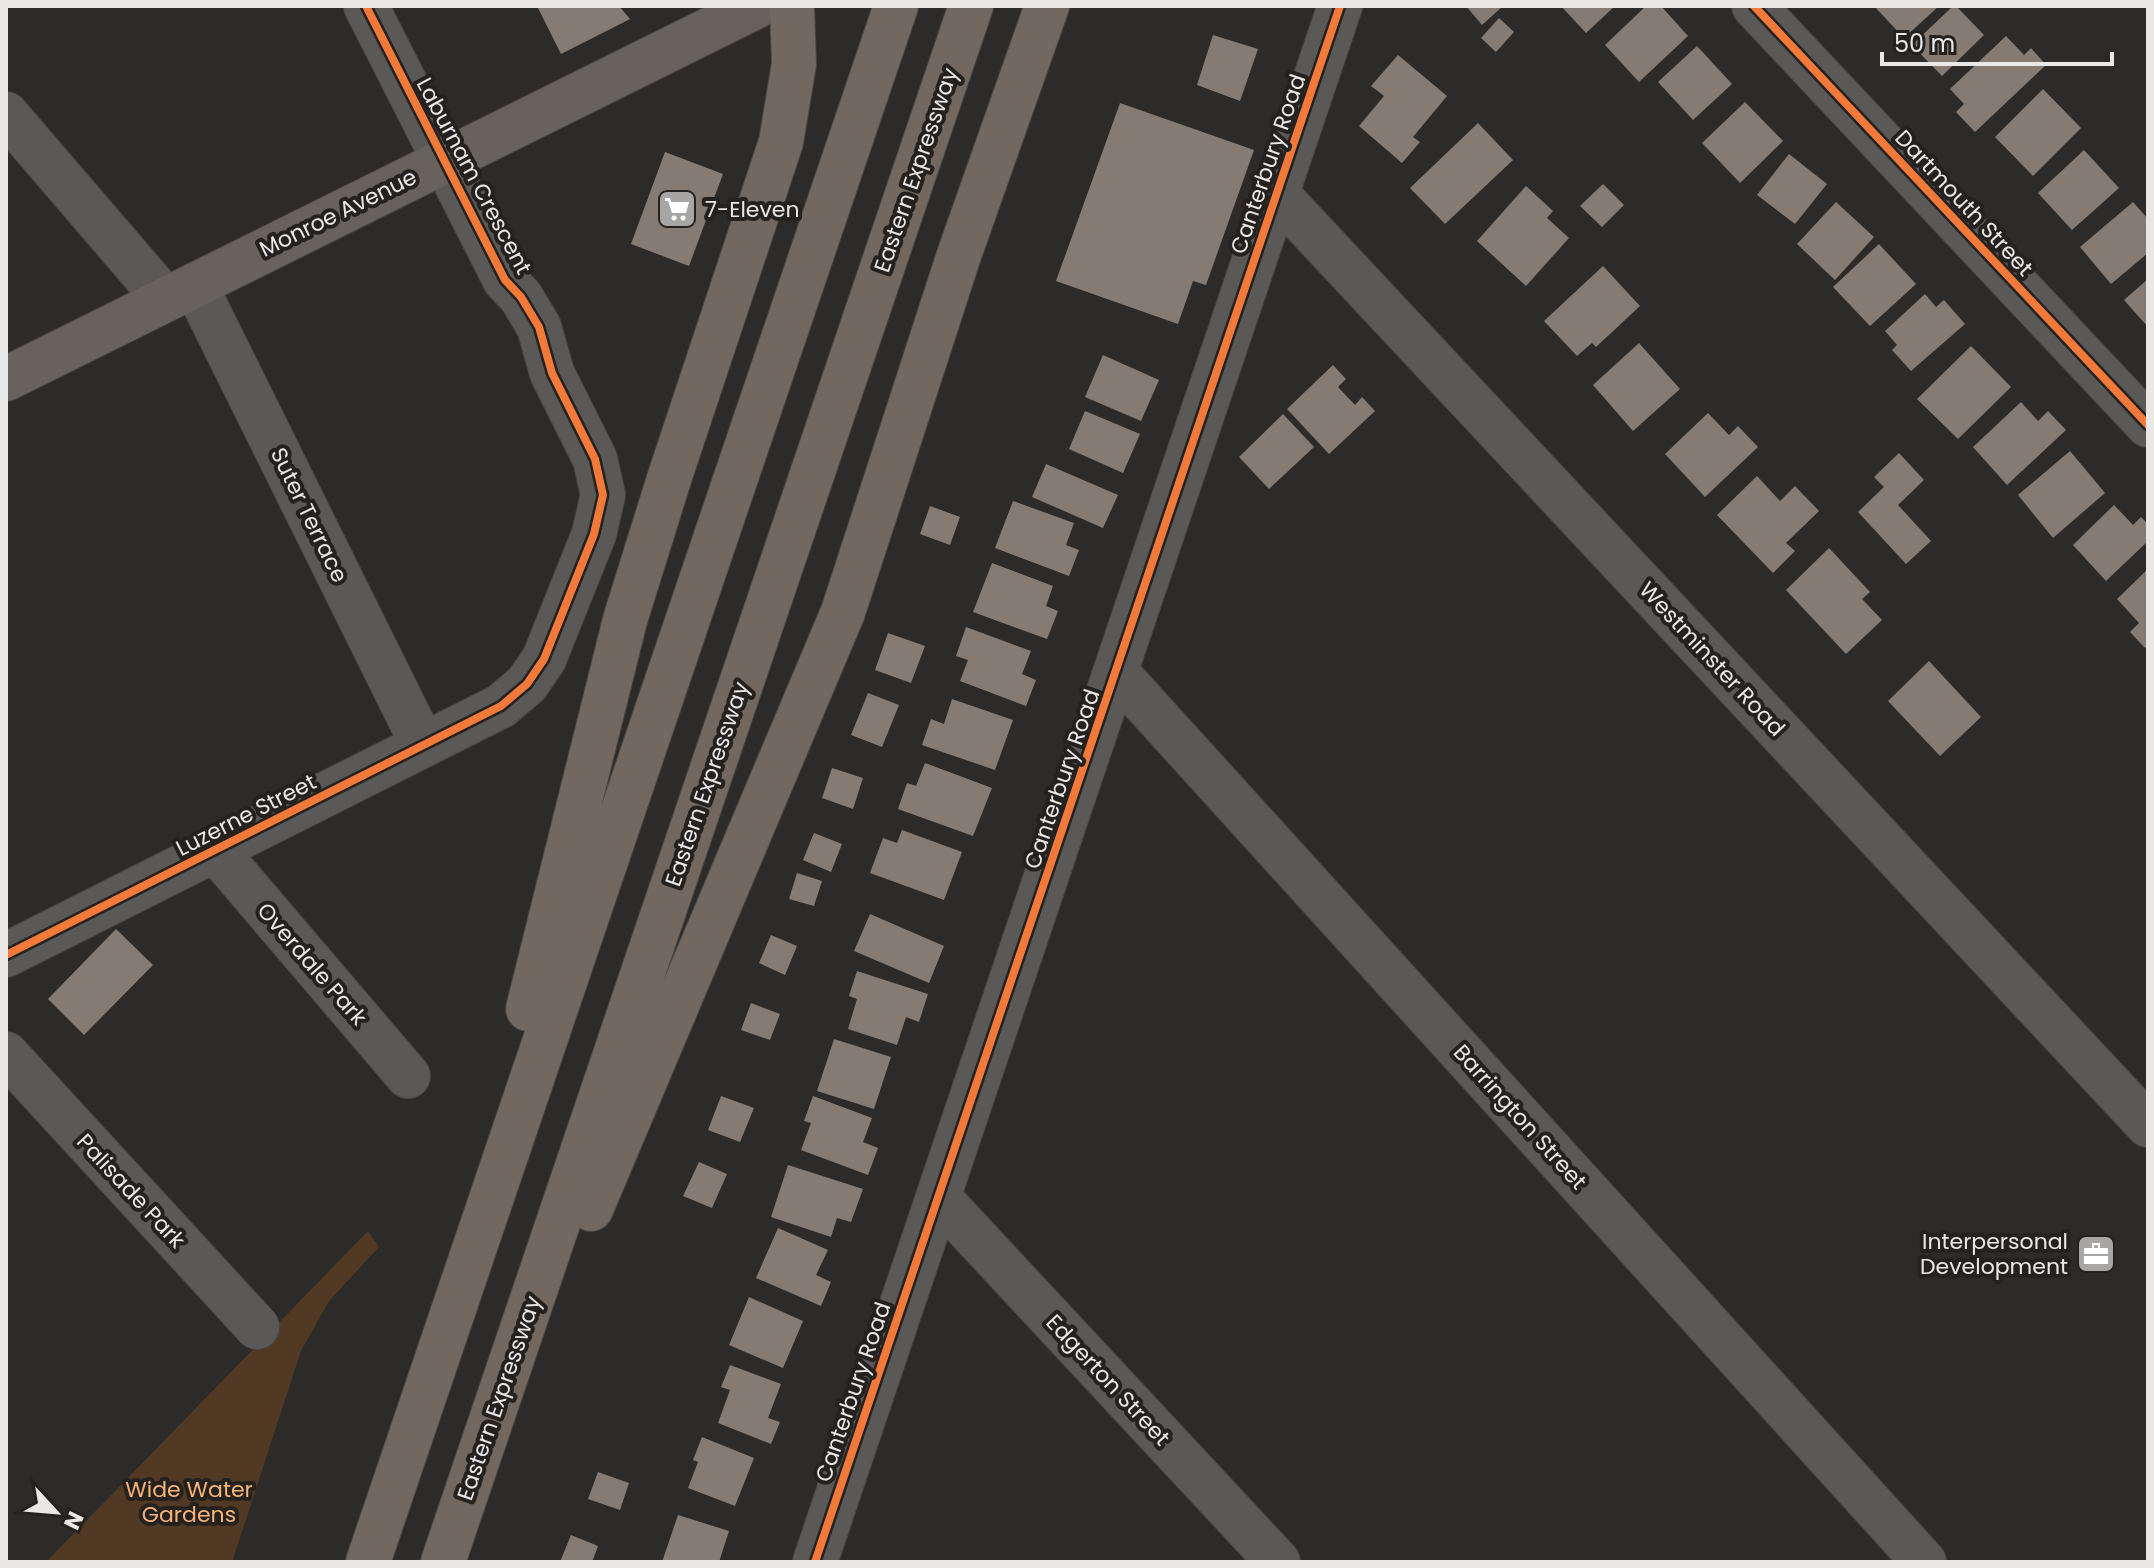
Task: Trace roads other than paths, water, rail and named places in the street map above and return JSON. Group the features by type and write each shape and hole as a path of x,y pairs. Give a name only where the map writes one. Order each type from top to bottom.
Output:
{"highway":[{"path":"449,1326 625,620 781,142 794,64 792,6"},
{"path":"368,1562 896,6"},
{"name":"Eastern Expressway","path":"448,1546 971,6"},
{"path":"448,1546 829,647 851,589 959,255 1047,6"}],"main road":[{"name":"Monroe Avenue","path":"6,379 743,9"}],"street":[{"name":"Laburnam Crescent","path":"366,6 505,280 521,297 539,327 552,373 595,459 603,495 599,521 544,659 527,684 501,706"},
{"name":"Canterbury Road","path":"815,1562 1340,6"},
{"name":"Dartmouth Street","path":"1754,6 2148,425"},
{"name":"Suter Terrace","path":"6,114 180,292 423,745"},
{"name":"Westminster Road","path":"1276,193 2148,1125"},
{"name":"Barrington Street","path":"1117,673 1924,1562"},
{"name":"Luzerne Street","path":"6,955 501,706"},
{"name":"Overdale Park","path":"216,851 408,1076"},
{"name":"Palisade Park","path":"6,1054 257,1327"},
{"name":"Edgerton Street","path":"939,1198 1278,1562"}],"place":[{"name":"7-Eleven","path":"677,209"},
{"name":"Interpersonal Development","path":"2096,1254"}],"park label":[{"name":"Wide Water Gardens","path":"189,1502"}]}
